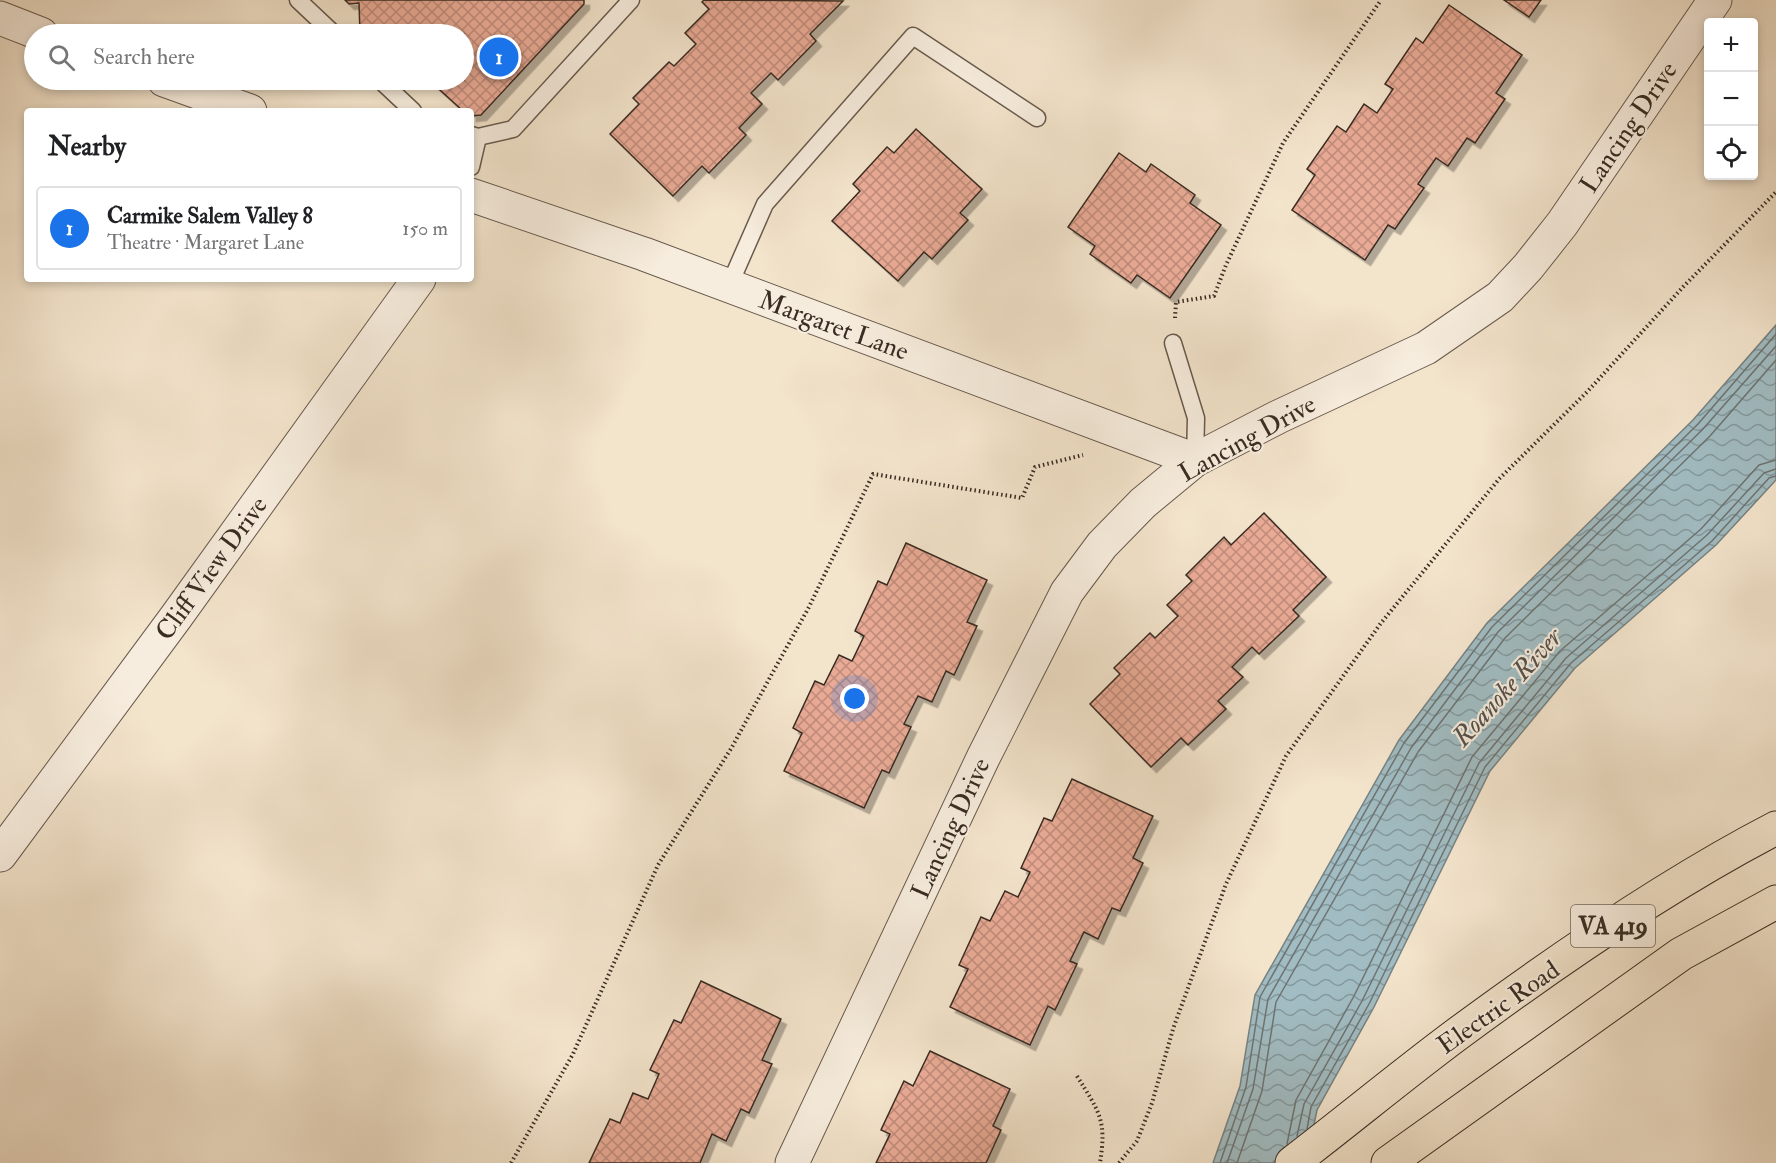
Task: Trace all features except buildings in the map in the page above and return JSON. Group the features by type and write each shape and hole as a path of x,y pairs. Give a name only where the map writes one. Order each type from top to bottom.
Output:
{"main road":[{"name":"Electric Road","path":"1292,1163 1457,1034 1646,903 1725,854 1776,828"},
{"name":"VA 419","path":"1388,1163 1680,954 1776,902"}],"street":[{"name":"Lancing Drive","path":"792,1163 983,758 1067,592 1102,545 1143,503 1195,460 1278,417 1426,348 1500,297 1528,267 1562,224 1715,0"},
{"path":"0,18 24,27"},
{"path":"192,90 242,108"},
{"name":"Margaret Lane","path":"474,196 729,286 1195,460"},
{"name":"Cliff View Drive","path":"0,855 176,617 417,282"}],"lane":[{"path":"298,0 323,24"},
{"path":"475,136 513,129 631,0"},
{"path":"729,286 765,204 913,36 1037,118"},
{"path":"391,90 410,108"},
{"path":"1173,343 1196,418 1195,460"}],"path":[{"path":"1173,343 1176,302 1214,296 1226,265 1283,143 1381,0"},
{"path":"1123,1162 1137,1141 1152,1103 1173,1029 1226,884 1286,756 1381,623 1499,479 1587,392 1683,287 1776,192"},
{"path":"512,1163 573,1054 657,866 732,747 789,644 873,474 1022,498 1035,467 1088,454 1101,425"},
{"path":"1077,1076 1101,1114 1104,1126 1100,1163"}],"water":[{"name":"Roanoke River","path":"1776,325 1776,480 1716,545 1575,668 1490,771 1374,1007 1317,1110 1306,1163 1213,1163 1240,1086 1255,995 1399,740 1487,623 1693,420"}],"place":[{"name":"Carmike Salem Valley 8","path":"499,57"}]}
